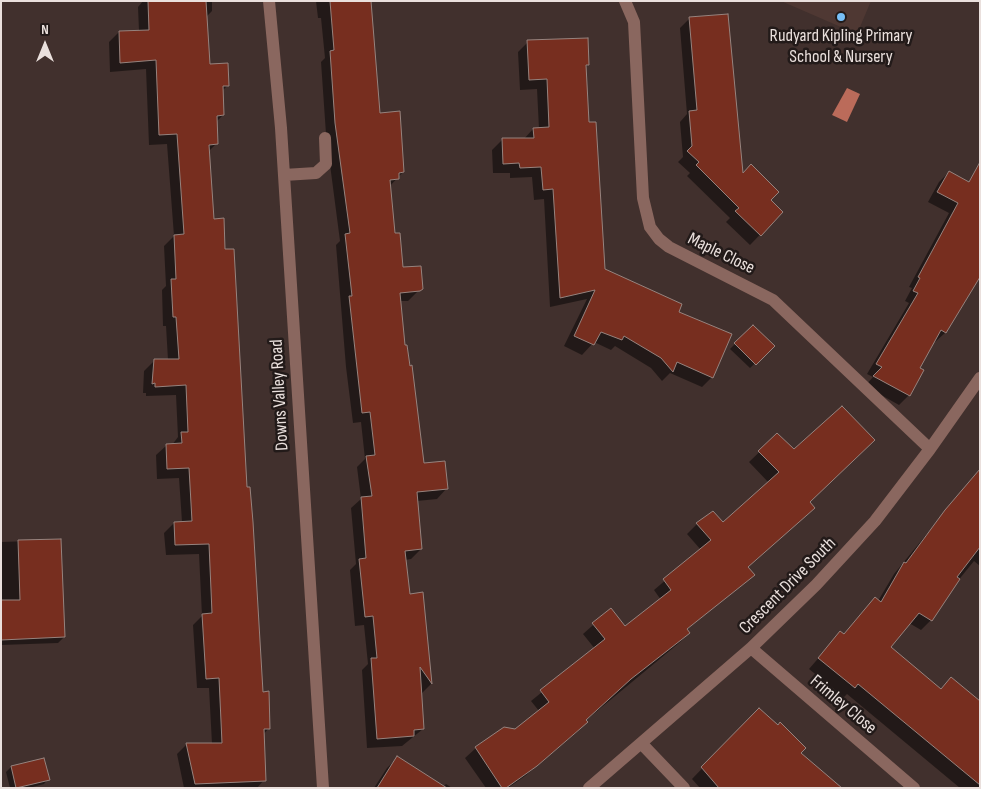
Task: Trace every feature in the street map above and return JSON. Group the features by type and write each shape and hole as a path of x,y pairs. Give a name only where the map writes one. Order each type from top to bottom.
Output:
{"street":[{"name":"Downs Valley Road","path":"269,1 284,175 323,788"},
{"name":"Maple Close","path":"625,1 634,22 643,198 650,227 659,239 669,247 773,300 930,450"},
{"path":"284,175 316,173 326,164 325,138"},
{"name":"Crescent Drive South","path":"589,788 751,648 816,585 876,521 930,450 980,378"},
{"name":"Frimley Close","path":"751,648 914,788"},
{"path":"641,743 684,788"}],"shaded area":[{"name":"Rudyard Kipling Primary School & Nursery","path":"781,1 871,1 857,34"},
{"path":"847,88 860,94 847,122 832,115"}],"building":[{"path":"148,1 206,1 210,64 228,63 229,86 223,86 224,115 217,116 218,144 209,145 214,219 224,218 225,249 234,249 247,487 250,487 253,522 263,692 269,691 270,729 264,729 266,781 195,784 186,743 222,743 219,678 206,679 202,614 212,613 209,544 175,545 174,522 192,521 189,468 167,469 166,444 182,443 181,432 188,432 186,385 155,387 155,383 152,384 154,359 179,359 176,317 173,317 171,279 176,279 174,235 184,234 177,134 159,135 156,60 120,63 119,31 149,30"},
{"path":"330,1 371,1 380,113 400,111 404,172 399,173 399,179 390,180 395,233 400,233 403,267 421,266 423,289 400,293 405,345 407,345 410,366 412,365 424,463 445,461 448,489 417,492 422,549 405,551 410,594 423,592 432,684 420,667 424,729 414,730 414,736 377,739 371,658 377,658 373,616 365,617 359,559 366,558 361,497 372,496 366,456 375,455 370,412 362,413 349,296 352,296 345,234 350,233 335,123 330,51 334,50"},
{"path":"728,14 743,173 751,164 779,192 771,200 783,212 761,236 735,211 739,208 696,165 699,162 687,151 692,146 689,111 697,110 689,17"},
{"path":"588,38 589,65 586,65 589,122 596,122 605,269 682,304 679,312 732,334 713,378 677,362 673,372 661,358 624,336 622,340 601,332 594,345 574,336 595,290 560,298 553,189 543,190 541,167 520,168 519,163 503,164 502,138 534,138 533,128 549,127 547,79 529,80 527,40"},
{"path":"980,162 980,277 946,333 941,330 920,368 924,370 910,396 873,376 882,367 876,364 918,293 913,291 920,278 918,277 958,203 937,192 949,171 969,182"},
{"path":"753,325 775,346 756,365 734,343"},
{"path":"842,406 875,440 810,502 815,508 748,567 755,575 687,629 690,633 631,679 586,720 588,722 537,766 506,788 502,788 475,747 504,727 515,729 549,702 540,690 605,639 592,623 611,608 625,626 671,590 663,579 711,540 696,523 713,511 723,522 779,472 758,451 777,433 794,449"},
{"path":"980,469 980,547 957,577 960,579 932,621 919,613 891,647 941,689 951,677 980,701 980,785 858,684 855,688 818,658 840,631 844,634 875,597 881,602 904,562 906,563 945,510"},
{"path":"61,539 65,637 1,640 1,600 20,600 18,540"},
{"path":"759,708 778,725 780,722 806,748 801,753 842,788 719,788 701,767"},
{"path":"397,756 447,788 377,788"},
{"path":"44,758 50,780 16,788 11,766"}],"place":[{"name":"Rudyard Kipling Primary School & Nursery","path":"841,17"}]}
